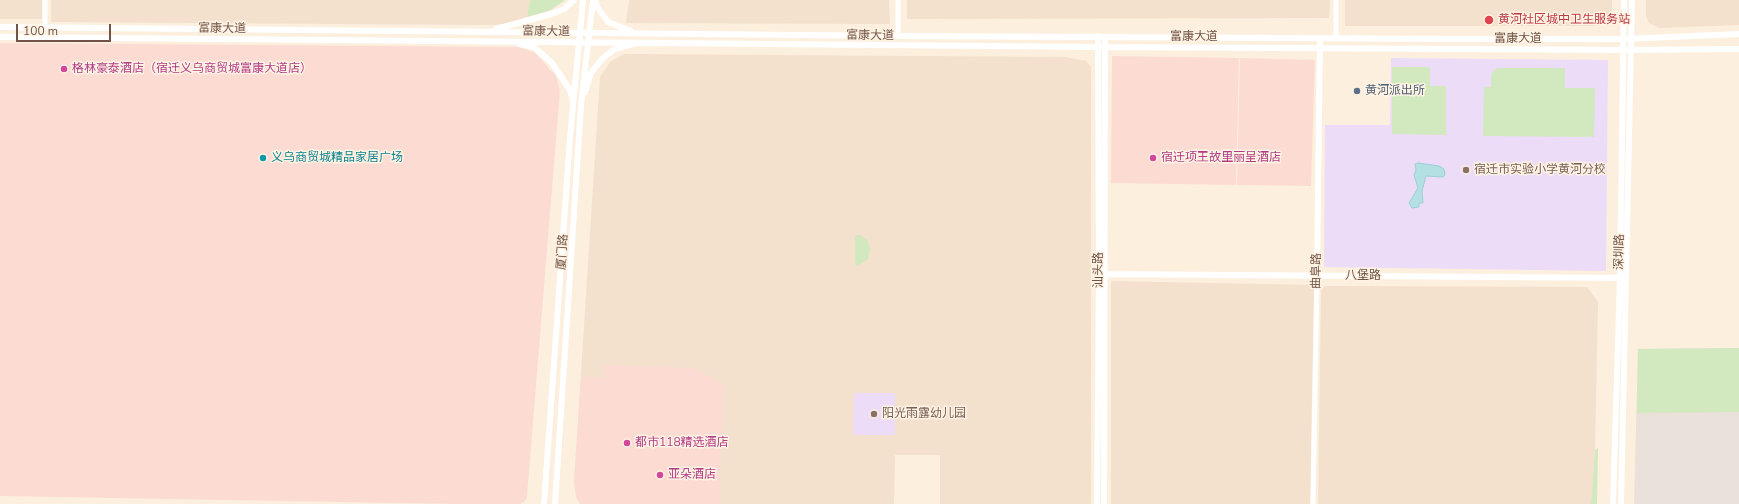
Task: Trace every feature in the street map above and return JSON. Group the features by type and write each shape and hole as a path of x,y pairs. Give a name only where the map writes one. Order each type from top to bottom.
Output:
{"street":[{"path":"45,0 45,28"},
{"path":"481,32 511,26 551,14 564,9 574,0"},
{"name":"厦门路","path":"555,504 577,105 579,41 583,0"},
{"path":"594,0 597,7 608,22 616,26 643,33"},
{"name":"厦门路","path":"544,504 577,105 594,0"},
{"path":"898,0 898,36"},
{"path":"1336,0 1336,38"},
{"name":"深圳路","path":"1621,504 1623,278 1622,50 1624,0"},
{"name":"深圳路","path":"1613,504 1623,278 1632,0"},
{"name":"富康大道","path":"0,27 898,36 1320,38 1631,39 1739,34"},
{"name":"汕头路","path":"1102,36 1104,504"},
{"name":"富康大道","path":"0,37 482,40 1102,47 1622,50 1739,48"},
{"name":"曲阜路","path":"1312,504 1320,38"},
{"path":"482,40 534,47 558,71 570,90 577,105"},
{"path":"577,105 591,73 602,58 615,49 642,42"},
{"name":"汕头路","path":"1098,504 1102,274"},
{"name":"八堡路","path":"1102,274 1623,278"}],"shaded area":[{"path":"0,0 42,0 42,19 0,19"},
{"path":"51,0 530,0 527,17 507,24 487,25 51,22"},
{"path":"629,0 889,0 890,24 626,23"},
{"path":"907,0 1330,0 1329,18 907,19"},
{"path":"1345,0 1612,0 1612,13 1599,26 1345,26"},
{"path":"1646,0 1739,0 1739,25 1659,28 1649,23 1646,16"},
{"path":"0,43 520,47 535,53 556,76 560,90 526,500 520,504 456,504 0,496"},
{"path":"624,54 1066,57 1086,61 1091,67 1091,504 940,504 940,455 895,455 894,504 580,504 576,497 574,482 600,77 610,62"},
{"path":"1112,56 1239,58 1236,185 1111,183"},
{"path":"1240,58 1315,60 1311,186 1237,185"},
{"name":"宿迁市实验小学黄河分校","path":"1391,58 1608,60 1606,271 1324,267 1325,125 1390,125"},
{"path":"1111,281 1314,285 1310,504 1111,504"},
{"path":"1325,286 1587,287 1598,302 1595,450 1591,504 1318,504 1321,291"},
{"path":"1739,348 1739,504 1634,504 1638,349"},
{"path":"604,365 695,368 724,385 719,504 580,504 576,497 574,482 581,377 604,378"},
{"name":"阳光雨露幼儿园","path":"854,393 895,393 895,435 853,435"}],"green space":[{"path":"530,0 565,0 551,10 527,17"},
{"path":"1392,67 1430,67 1430,86 1446,86 1446,135 1392,134"},
{"path":"1497,68 1565,68 1565,88 1595,88 1594,137 1483,136 1484,87 1491,87 1491,74"},
{"path":"860,235 868,241 870,249 868,259 858,266 855,265 855,237"},
{"path":"1739,348 1739,412 1637,413 1638,349"},
{"path":"1598,448 1597,504 1591,504 1595,450"}],"water":[{"path":"1418,163 1439,166 1444,169 1445,175 1443,177 1426,176 1422,191 1423,203 1419,203 1419,207 1412,208 1409,203 1418,188 1414,175 1416,170 1415,164"}],"place":[{"name":"黄河社区城中卫生服务站","path":"1489,20"},
{"name":"格林豪泰酒店（宿迁义乌商贸城富康大道店）","path":"64,69"},
{"name":"黄河派出所","path":"1357,91"},
{"name":"义乌商贸城精品家居广场","path":"263,158"},
{"name":"宿迁项王故里丽呈酒店","path":"1153,158"},
{"name":"宿迁市实验小学黄河分校","path":"1466,170"},
{"name":"阳光雨露幼儿园","path":"874,414"},
{"name":"都市118精选酒店","path":"627,443"},
{"name":"亚朵酒店","path":"660,475"}]}
